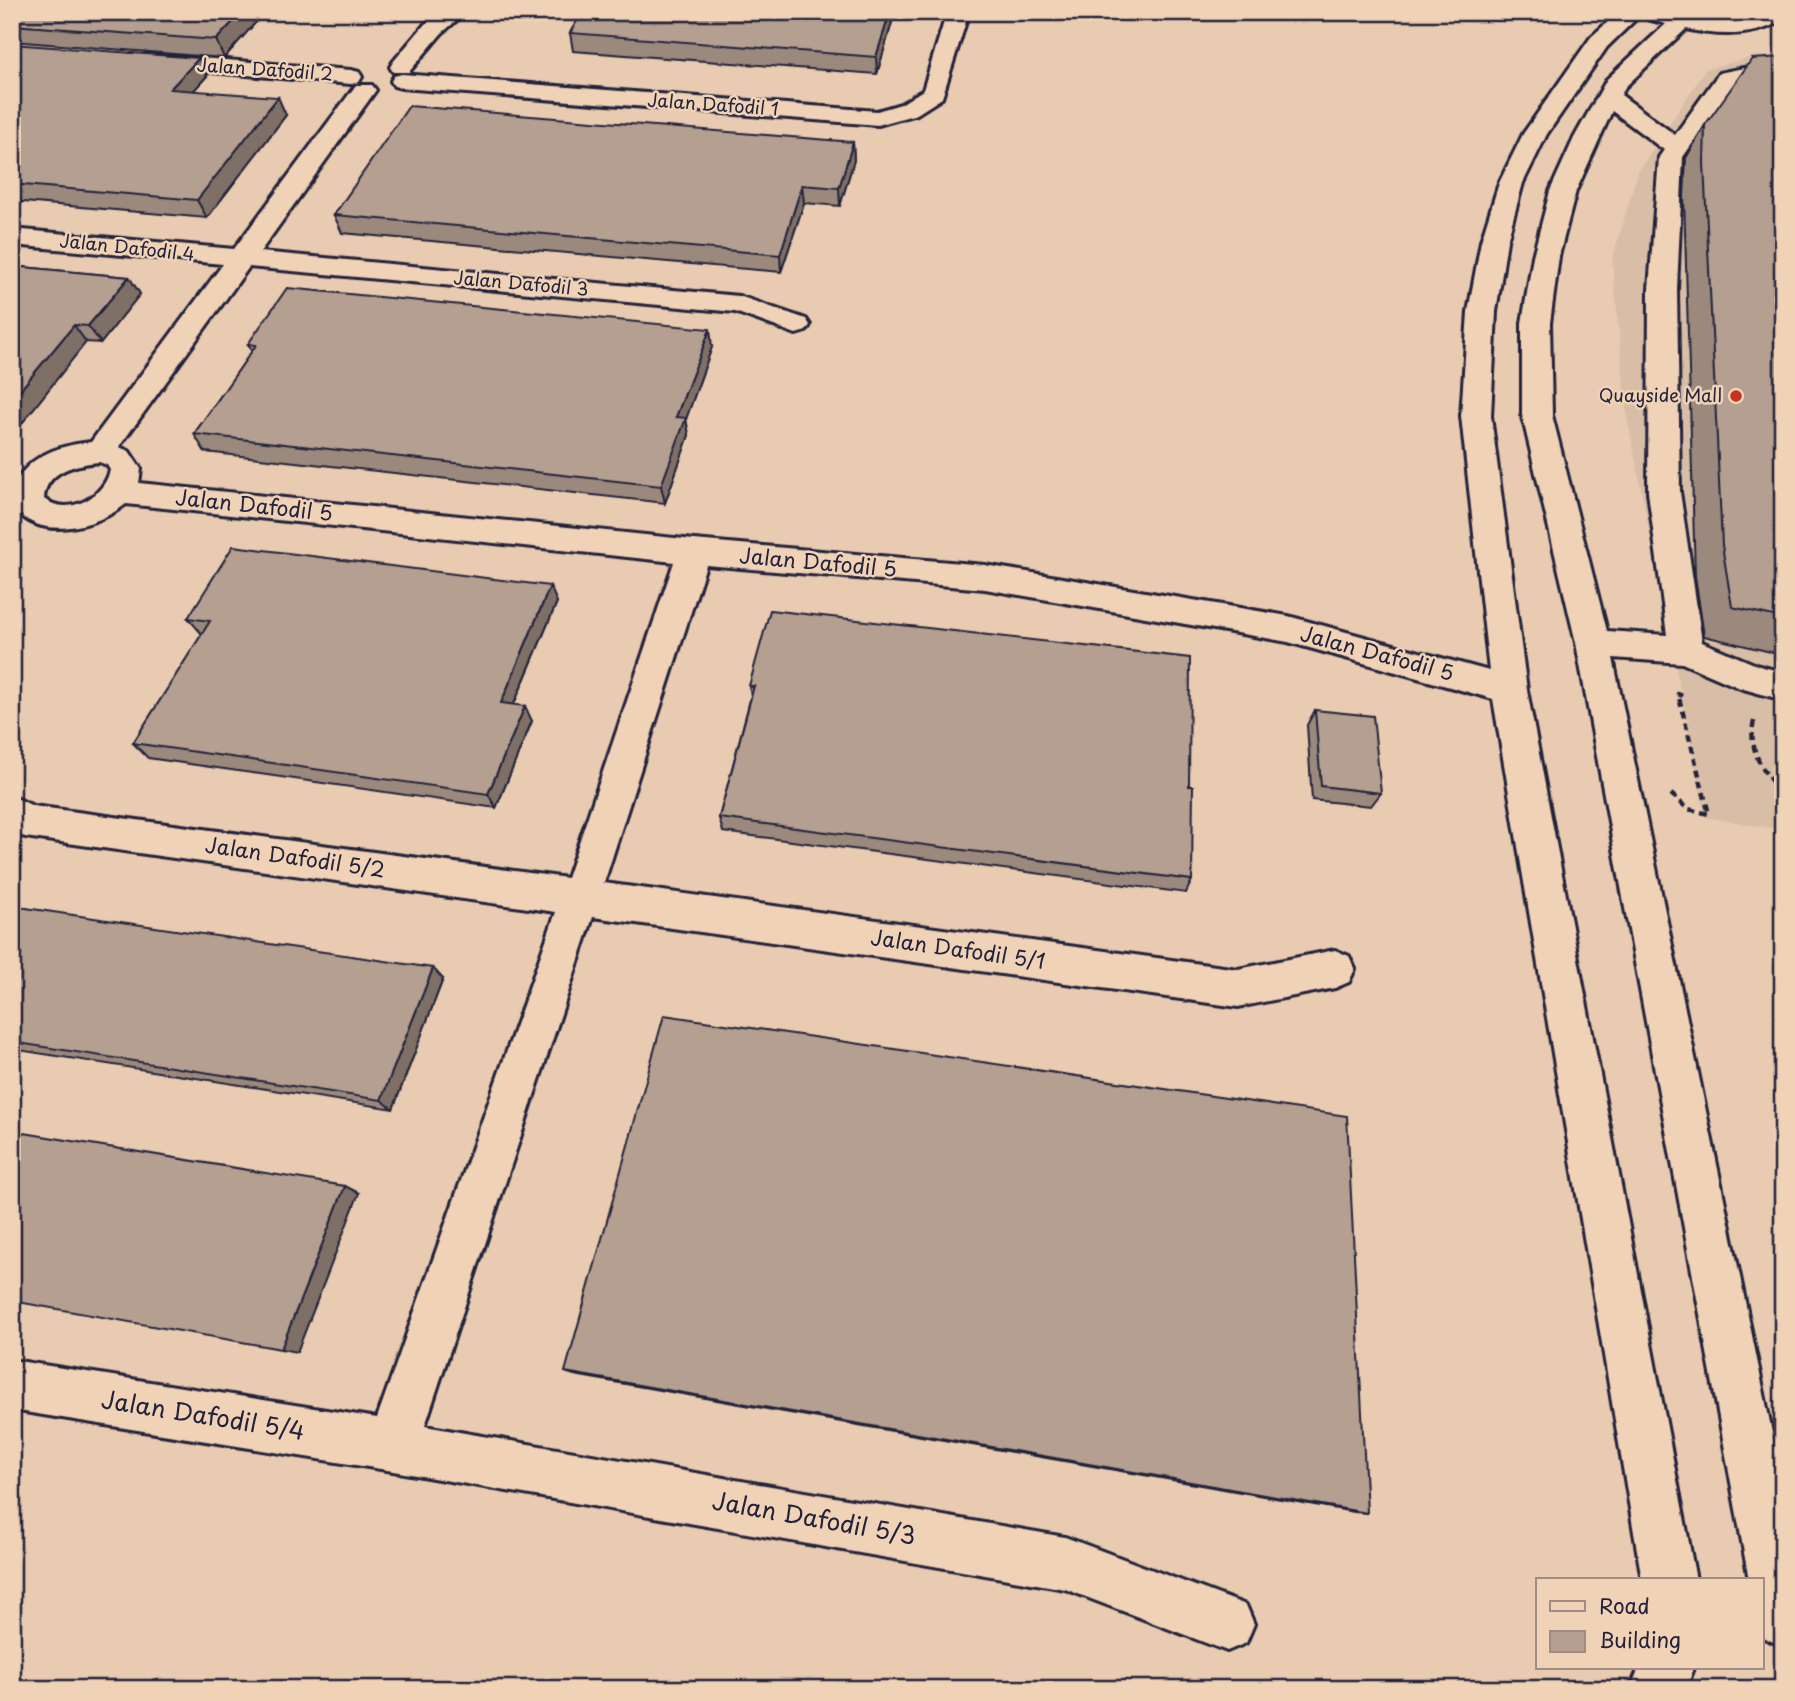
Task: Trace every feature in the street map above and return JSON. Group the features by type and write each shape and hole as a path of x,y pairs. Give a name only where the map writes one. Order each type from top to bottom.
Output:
{"street":[{"path":"396,67 428,12"},
{"path":"396,67 433,29 455,12"},
{"name":"Jalan Dafodil 1","path":"396,67 878,117 909,109 934,93 958,12"},
{"path":"1632,12 1599,42 1535,134 1511,183 1494,241 1482,312 1476,416 1509,690 1669,1578"},
{"path":"1780,12 1771,19 1754,25 1707,26 1666,17 1615,84 1563,191 1546,256 1536,324 1537,415 1593,643 1783,1619"},
{"path":"1754,25 1783,51"},
{"name":"Jalan Dafodil 2","path":"134,60 357,83"},
{"path":"100,452 243,259 357,83 356,71 375,64 396,67"},
{"path":"1686,650 1664,492 1663,289 1671,157 1727,78 1783,66"},
{"path":"1608,96 1677,148"},
{"name":"Jalan Dafodil 4","path":"12,237 243,259"},
{"name":"Jalan Dafodil 3","path":"243,259 739,304 796,325"},
{"path":"100,452 118,457 123,463 126,477 118,492 97,508 82,514 54,517 42,515 28,503 21,484 64,458 100,452"},
{"name":"Jalan Dafodil 5","path":"118,492 694,552 999,579 1288,629 1509,690"},
{"path":"393,1446 580,898 694,552"},
{"path":"1593,643 1686,650 1752,678 1783,686"},
{"name":"Jalan Dafodil 5/2","path":"12,812 25,821 580,898"},
{"name":"Jalan Dafodil 5/1","path":"580,898 1238,988 1335,969"},
{"name":"Jalan Dafodil 5/4","path":"12,1385 393,1446"},
{"name":"Jalan Dafodil 5/3","path":"393,1446 1065,1563 1227,1624"},
{"path":"1658,1689 1665,1670"},
{"path":"1685,1670 1689,1689"}],"path":[{"path":"1670,793 1678,803 1698,815 1709,814 1678,694 1691,699"},
{"path":"1765,721 1752,721 1752,744 1776,788 1783,793"}],"shaded area":[{"path":"1783,54 1783,830 1705,817 1627,416 1612,260 1638,171 1706,69 1752,57"}],"building":[{"path":"12,12 242,12 216,40 12,25"},
{"path":"582,12 890,12 876,57 570,33"},
{"path":"12,44 199,58 170,89 278,97 197,200 12,184"},
{"name":"Quayside Mall","path":"1783,57 1783,618 1732,607 1722,545 1704,163 1705,125 1752,59"},
{"path":"409,106 853,142 839,188 802,185 780,255 334,215"},
{"path":"12,266 129,277 88,326 74,325 12,400"},
{"path":"287,288 710,329 676,417 686,418 661,486 194,434 256,345 248,344"},
{"path":"233,546 550,586 501,703 525,706 488,794 133,743 210,621 188,618"},
{"path":"770,610 1190,658 1189,786 1193,786 1192,880 719,818 754,686 749,686"},
{"path":"1315,710 1373,716 1381,793 1321,786"},
{"path":"12,906 433,968 381,1100 12,1042"},
{"path":"664,1015 1347,1116 1367,1513 565,1372"},
{"path":"12,1131 345,1186 281,1349 12,1301"}],"place":[{"name":"Quayside Mall","path":"1736,396"}]}
